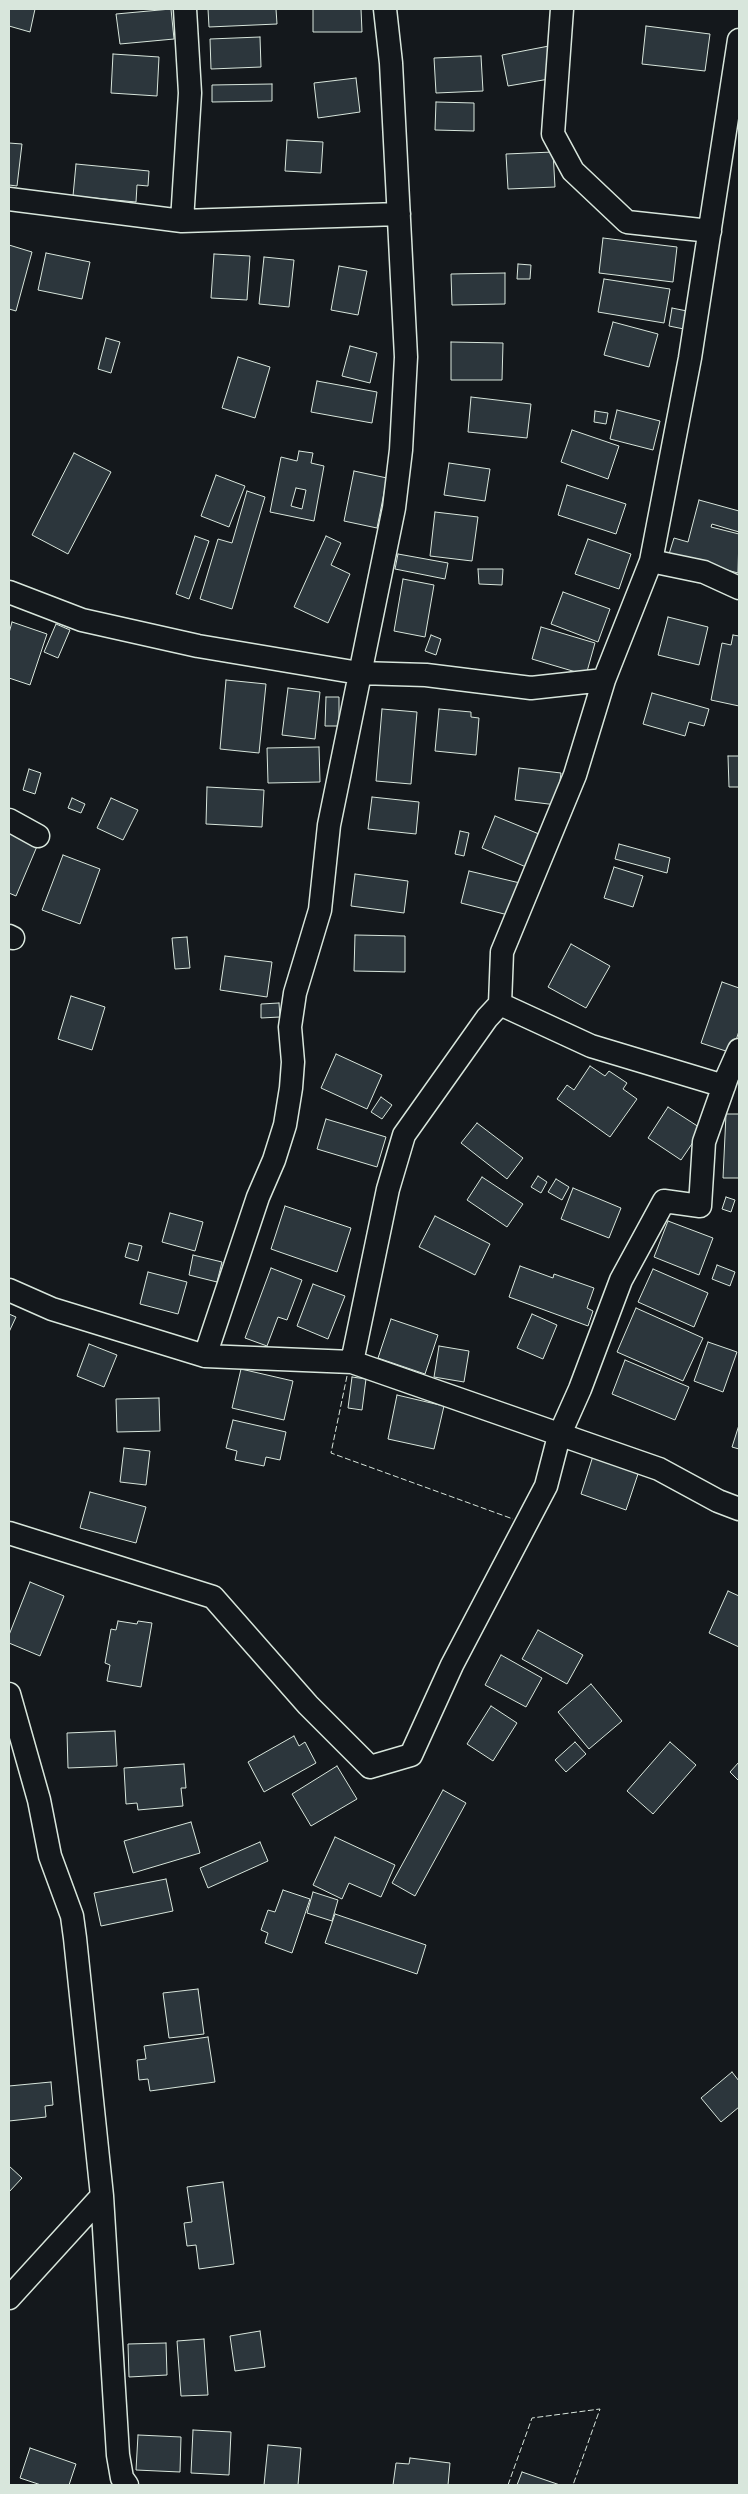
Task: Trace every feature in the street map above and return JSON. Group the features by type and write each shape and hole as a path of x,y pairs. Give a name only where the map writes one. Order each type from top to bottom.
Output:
{"street":[{"path":"182,221 190,94 185,9"},
{"path":"205,1356 258,1197 274,1160 285,1125 292,1071 290,1026 296,993 320,910 329,825 394,508 401,450 406,357 399,214 385,9"},
{"path":"562,9 552,134 572,171 627,222 710,231"},
{"path":"352,1362 388,1189 404,1135 487,1018 500,1004 502,952 576,775 604,680 651,561 690,358 739,40"},
{"path":"9,200 182,221 399,214"},
{"path":"651,561 704,572 739,588"},
{"path":"9,592 92,622 198,646 359,673 426,675 532,688 604,680"},
{"path":"9,820 38,836"},
{"path":"500,1004 591,1046 724,1086"},
{"path":"9,1533 213,1597 308,1705 370,1767 411,1755 452,1665 546,1486 559,1436 580,1389 621,1280 664,1201 700,1206 704,1142 739,1050"},
{"path":"9,1290 52,1309 205,1356 352,1362 559,1436 659,1469 718,1501 739,1509"},
{"path":"9,1694 38,1800 50,1856 72,1916 102,2196 118,2455 122,2478 127,2485"},
{"path":"9,2298 102,2196"}],"building":[{"path":"9,9 35,9 30,32 9,26"},
{"path":"171,9 174,39 120,44 116,14"},
{"path":"208,9 276,9 277,24 209,27"},
{"path":"313,9 361,9 362,32 313,32"},
{"path":"646,26 710,34 705,71 642,64"},
{"path":"260,37 261,67 211,69 210,39"},
{"path":"549,46 555,78 508,86 502,55"},
{"path":"113,54 159,57 157,96 111,93"},
{"path":"481,56 483,91 436,93 434,58"},
{"path":"356,78 360,112 318,118 314,83"},
{"path":"272,84 272,101 212,102 212,85"},
{"path":"436,102 474,103 474,131 435,130"},
{"path":"287,140 323,142 321,173 285,171"},
{"path":"9,143 22,144 17,186 9,185"},
{"path":"553,152 555,187 508,189 506,154"},
{"path":"76,164 149,171 148,186 137,185 136,202 73,196"},
{"path":"603,238 677,247 673,282 599,273"},
{"path":"9,245 32,252 16,311 9,309"},
{"path":"46,253 90,262 82,299 38,290"},
{"path":"214,254 250,256 247,300 211,298"},
{"path":"264,257 294,260 289,307 259,304"},
{"path":"518,264 531,265 530,279 517,279"},
{"path":"339,266 367,271 358,315 331,310"},
{"path":"505,273 505,304 452,305 451,274"},
{"path":"604,279 670,289 664,323 598,312"},
{"path":"672,308 687,311 684,329 669,326"},
{"path":"613,322 658,334 649,367 604,355"},
{"path":"106,338 120,342 111,373 98,369"},
{"path":"451,342 503,343 502,380 451,380"},
{"path":"350,346 377,353 370,383 342,376"},
{"path":"238,357 270,367 255,418 222,408"},
{"path":"317,381 377,392 372,423 311,412"},
{"path":"471,397 531,404 527,438 468,432"},
{"path":"617,410 660,421 653,450 610,439"},
{"path":"595,411 608,413 606,424 594,422"},
{"path":"572,430 619,446 608,479 561,462"},
{"path":"299,451 313,453 311,463 324,466 314,521 270,512 281,457 297,461","holes":["296,488 306,490 302,509 291,506"]},
{"path":"74,453 111,472 68,554 32,535"},
{"path":"449,463 490,469 485,501 444,495"},
{"path":"354,471 387,478 377,528 344,521"},
{"path":"216,475 245,486 229,527 201,516"},
{"path":"567,485 626,504 616,534 558,515"},
{"path":"247,491 265,497 232,609 200,599 218,539 232,543"},
{"path":"699,500 739,511 739,532 712,524 711,527 739,534 738,573 669,554 674,538 688,542"},
{"path":"435,512 478,517 472,561 430,556"},
{"path":"195,536 209,541 189,599 176,594"},
{"path":"326,536 341,543 331,565 350,574 328,623 294,607"},
{"path":"588,539 631,554 619,589 575,574"},
{"path":"398,554 448,563 445,579 395,569"},
{"path":"478,569 503,569 502,585 479,584"},
{"path":"403,579 434,585 425,637 394,631"},
{"path":"563,592 610,609 598,642 551,624"},
{"path":"668,617 708,627 699,665 658,655"},
{"path":"12,622 47,634 30,685 9,678 9,633"},
{"path":"56,624 70,630 58,658 44,652"},
{"path":"541,627 595,643 586,675 532,659"},
{"path":"431,635 441,639 436,655 425,651"},
{"path":"733,635 739,636 739,706 711,700 722,643 731,645"},
{"path":"226,680 266,684 259,753 220,749"},
{"path":"288,688 320,692 315,739 282,735"},
{"path":"652,693 709,709 704,726 689,722 685,736 643,724"},
{"path":"326,697 339,697 339,726 325,726"},
{"path":"382,709 417,712 411,784 376,781"},
{"path":"439,709 471,712 471,717 479,718 476,755 435,751"},
{"path":"319,747 320,782 268,783 267,748"},
{"path":"728,756 739,756 739,787 729,787"},
{"path":"519,768 561,773 557,805 515,800"},
{"path":"29,769 41,773 35,794 23,790"},
{"path":"207,787 264,790 262,827 206,824"},
{"path":"372,797 419,802 416,834 368,829"},
{"path":"72,798 85,804 81,813 68,808"},
{"path":"111,798 138,810 123,840 97,828"},
{"path":"495,816 539,834 526,867 482,848"},
{"path":"460,831 469,833 464,856 455,854"},
{"path":"9,832 38,844 16,896 9,893"},
{"path":"619,844 670,858 667,873 615,859"},
{"path":"63,855 100,869 80,924 42,910"},
{"path":"614,867 643,876 633,907 604,898"},
{"path":"469,871 520,883 512,916 461,903"},
{"path":"355,874 408,881 404,913 351,906"},
{"path":"355,935 405,936 405,972 354,971"},
{"path":"187,937 190,968 175,969 172,938"},
{"path":"571,944 610,966 586,1008 548,987"},
{"path":"225,956 272,962 267,997 220,990"},
{"path":"722,982 739,988 739,1031 732,1053 701,1043"},
{"path":"71,996 105,1007 92,1050 58,1039"},
{"path":"279,1003 280,1017 261,1018 261,1004"},
{"path":"336,1054 382,1075 367,1109 321,1088"},
{"path":"590,1066 605,1076 609,1071 627,1083 623,1089 637,1099 610,1137 557,1099 567,1085 574,1090"},
{"path":"381,1097 392,1105 382,1119 371,1112"},
{"path":"668,1107 702,1129 681,1160 648,1138"},
{"path":"726,1114 739,1114 739,1178 723,1178"},
{"path":"326,1119 386,1137 377,1167 317,1149"},
{"path":"477,1123 523,1158 507,1179 461,1143"},
{"path":"538,1176 547,1182 541,1193 531,1187"},
{"path":"482,1177 523,1204 507,1227 467,1200"},
{"path":"556,1179 569,1187 562,1200 548,1192"},
{"path":"573,1188 621,1208 609,1238 561,1219"},
{"path":"726,1197 735,1200 731,1212 722,1209"},
{"path":"285,1206 351,1228 337,1272 271,1249"},
{"path":"170,1213 203,1222 195,1251 162,1242"},
{"path":"435,1216 490,1244 475,1275 419,1247"},
{"path":"668,1221 713,1238 699,1275 654,1257"},
{"path":"129,1243 142,1246 138,1261 125,1257"},
{"path":"193,1255 222,1262 217,1282 189,1275"},
{"path":"717,1265 735,1272 730,1286 712,1279"},
{"path":"520,1266 553,1278 554,1274 594,1288 587,1308 593,1311 588,1326 509,1297"},
{"path":"271,1268 302,1280 287,1320 278,1317 267,1346 245,1338"},
{"path":"653,1269 708,1293 694,1327 638,1302"},
{"path":"148,1272 187,1282 178,1314 140,1304"},
{"path":"313,1284 345,1296 328,1339 297,1326"},
{"path":"636,1308 703,1338 683,1381 617,1352"},
{"path":"9,1314 16,1317 9,1332"},
{"path":"532,1314 557,1325 543,1359 517,1348"},
{"path":"391,1319 438,1335 425,1374 378,1358"},
{"path":"708,1342 737,1352 723,1392 694,1381"},
{"path":"89,1344 117,1355 104,1387 77,1376"},
{"path":"439,1346 469,1351 464,1382 434,1377"},
{"path":"625,1360 689,1387 675,1420 612,1394"},
{"path":"241,1369 293,1381 284,1420 232,1408"},
{"path":"352,1377 366,1379 362,1410 348,1408"},
{"path":"397,1395 444,1406 434,1449 388,1439"},
{"path":"159,1398 160,1431 117,1432 116,1399"},
{"path":"233,1420 286,1432 280,1460 266,1457 264,1466 235,1460 237,1451 226,1448"},
{"path":"739,1425 739,1449 732,1447"},
{"path":"124,1448 150,1451 146,1485 120,1482"},
{"path":"593,1456 639,1471 626,1510 581,1494"},
{"path":"90,1492 146,1507 136,1543 80,1528"},
{"path":"30,1582 64,1596 40,1656 9,1643 9,1635"},
{"path":"728,1591 739,1596 739,1647 709,1633"},
{"path":"118,1621 137,1624 138,1621 152,1623 141,1687 107,1681 110,1665 105,1663 111,1629 116,1630"},
{"path":"538,1630 583,1655 567,1684 522,1659"},
{"path":"501,1655 542,1678 526,1707 485,1685"},
{"path":"591,1684 622,1721 589,1749 558,1712"},
{"path":"491,1706 517,1723 493,1761 467,1744"},
{"path":"115,1731 117,1766 68,1768 67,1733"},
{"path":"294,1736 299,1746 305,1742 316,1763 264,1792 248,1762"},
{"path":"575,1742 586,1754 566,1772 555,1760"},
{"path":"670,1742 696,1765 653,1814 627,1791"},
{"path":"739,1762 739,1781 730,1772"},
{"path":"184,1764 186,1788 181,1788 183,1806 138,1810 137,1803 126,1804 124,1768"},
{"path":"337,1766 357,1799 311,1826 292,1794"},
{"path":"443,1790 466,1803 415,1896 392,1883"},
{"path":"191,1822 200,1853 133,1873 124,1841"},
{"path":"335,1837 395,1865 381,1897 349,1883 342,1899 313,1885"},
{"path":"260,1842 268,1861 208,1888 200,1868"},
{"path":"166,1879 173,1911 101,1926 94,1893"},
{"path":"283,1890 310,1899 292,1953 265,1943 268,1933 261,1930 268,1910 275,1912"},
{"path":"313,1892 338,1900 332,1921 307,1913"},
{"path":"335,1914 426,1945 417,1974 325,1943"},
{"path":"198,1989 204,2034 169,2038 163,1993"},
{"path":"208,2037 215,2082 150,2091 148,2079 139,2080 137,2060 146,2059 144,2046"},
{"path":"732,2072 739,2081 739,2107 721,2122 701,2098"},
{"path":"51,2082 53,2105 45,2106 46,2117 9,2121 9,2086"},
{"path":"9,2166 22,2178 9,2192"},
{"path":"223,2182 234,2264 199,2269 196,2245 187,2246 184,2223 192,2222 187,2187"},
{"path":"260,2331 265,2367 235,2371 230,2336"},
{"path":"204,2339 208,2395 181,2396 177,2341"},
{"path":"166,2343 167,2375 129,2377 128,2344"},
{"path":"193,2430 231,2432 229,2475 191,2473"},
{"path":"138,2435 181,2437 180,2472 136,2470"},
{"path":"268,2445 301,2448 298,2485 264,2485"},
{"path":"30,2448 76,2464 69,2485 41,2485 20,2478"},
{"path":"410,2458 450,2463 448,2485 393,2485 396,2463 409,2464"},
{"path":"522,2472 560,2485 517,2485"}],"fence":[{"path":"347,1376 331,1453 513,1519"},
{"path":"508,2485 532,2418 600,2409 573,2485"}]}
